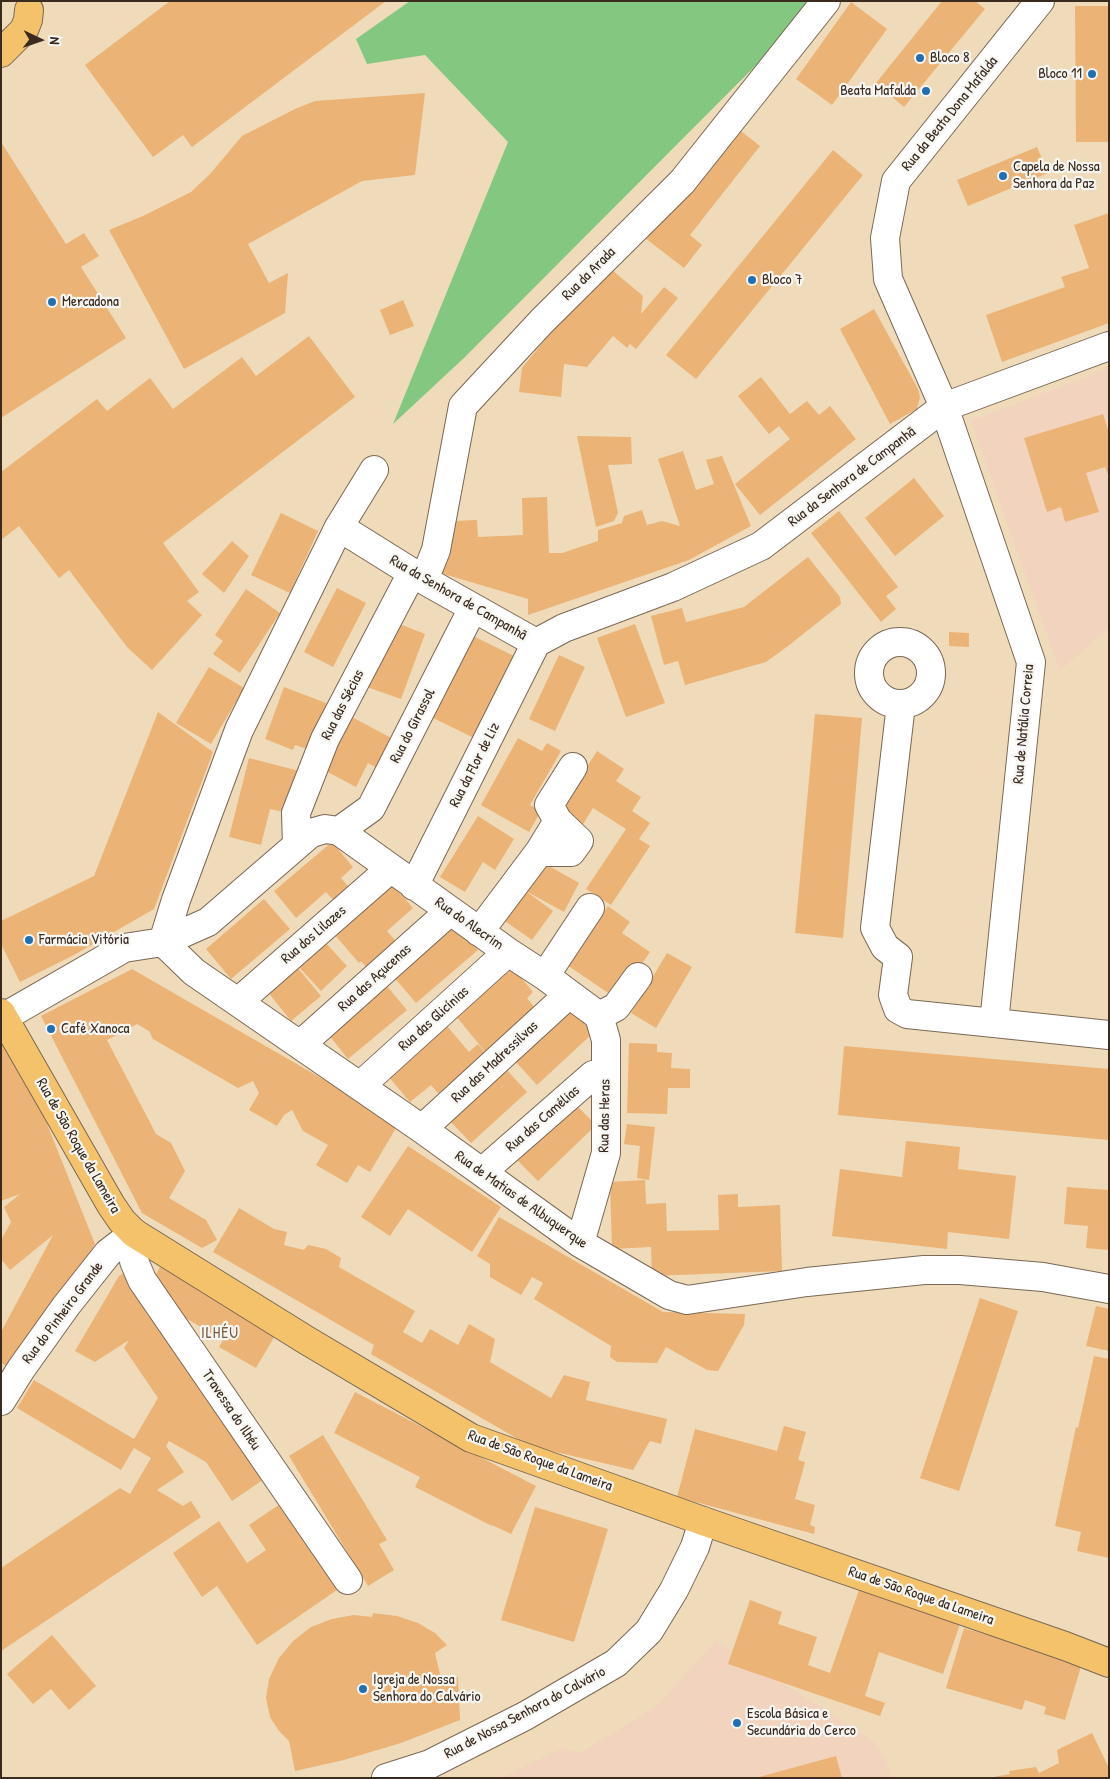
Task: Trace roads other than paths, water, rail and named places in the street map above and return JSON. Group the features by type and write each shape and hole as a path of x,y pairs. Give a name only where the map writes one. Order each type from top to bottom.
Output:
{"main road":[{"path":"1,27 36,6"},
{"path":"1,53 24,30 36,6"},
{"name":"Rua de São Roque da Lameira","path":"2,1015 111,1205 122,1221 134,1233 306,1340 471,1438 1109,1663"}],"street":[{"name":"Rua da Arada","path":"418,576 436,550 463,406 542,321 682,182 826,1"},
{"name":"Rua da Beata Dona Mafalda","path":"944,407 888,279 885,238 896,181 1040,1"},
{"name":"Rua da Senhora de Campanhã","path":"340,527 418,576 536,644 564,628 673,587 761,546 944,407 1109,346"},
{"name":"Rua de Natália Correia","path":"944,407 1031,662 994,1023"},
{"path":"163,942 176,900 239,730 340,527 374,470"},
{"name":"Rua das Sécias","path":"297,845 296,813 325,740 418,576"},
{"name":"Rua do Girassol","path":"339,831 371,808 473,608"},
{"name":"Rua da Flor de Liz","path":"414,886 536,644"},
{"path":"901,704 876,928 885,948 898,957 893,995 898,1009 907,1014 1109,1035"},
{"path":"480,932 539,852 571,852 579,841 558,821 549,805 573,767"},
{"path":"2,1015 124,948 163,942 208,922 311,833 326,829 339,831"},
{"name":"Rua do Alecrim","path":"339,831 599,1016"},
{"name":"Rua dos Lilazes","path":"238,1002 390,868"},
{"path":"545,976 590,908"},
{"name":"Rua das Açucenas","path":"300,1045 450,910"},
{"name":"Rua de Matias de Albuquerque","path":"163,942 194,972 422,1129 580,1243 668,1296 687,1300 807,1282 924,1270 960,1270 1042,1277 1109,1289"},
{"name":"Rua das Glicínias","path":"360,1086 508,952"},
{"path":"599,1016 616,1007 638,977"},
{"name":"Rua das Madressilvas","path":"422,1129 568,994"},
{"name":"Rua das Heras","path":"580,1243 606,1153 606,1040 599,1016"},
{"name":"Rua das Camélias","path":"482,1172 593,1075 606,1072"},
{"name":"Rua do Pinheiro Grande","path":"2,1396 32,1353 108,1253 134,1233"},
{"name":"Travessa do Ilhéu","path":"134,1233 134,1261 142,1280 348,1580"},
{"name":"Rua de Nossa Senhora do Calvário","path":"386,1778 439,1760 525,1716 616,1663 649,1631 674,1590 694,1547 703,1521"}],"place":[{"name":"Bloco 8","path":"920,58"},
{"name":"Bloco 11","path":"1092,74"},
{"name":"Beata Mafalda","path":"926,91"},
{"name":"Capela de Nossa Senhora da Paz","path":"1003,176"},
{"name":"Bloco 7","path":"752,280"},
{"name":"Mercadona","path":"52,302"},
{"name":"Farmácia Vitória","path":"29,940"},
{"name":"Café Xanoca","path":"51,1029"},
{"name":"Igreja de Nossa Senhora do Calvário","path":"363,1689"},
{"name":"Escola Básica e Secundária do Cerco","path":"737,1723"}],"district":[{"name":"ILHÉU","path":"220,1334"}]}
